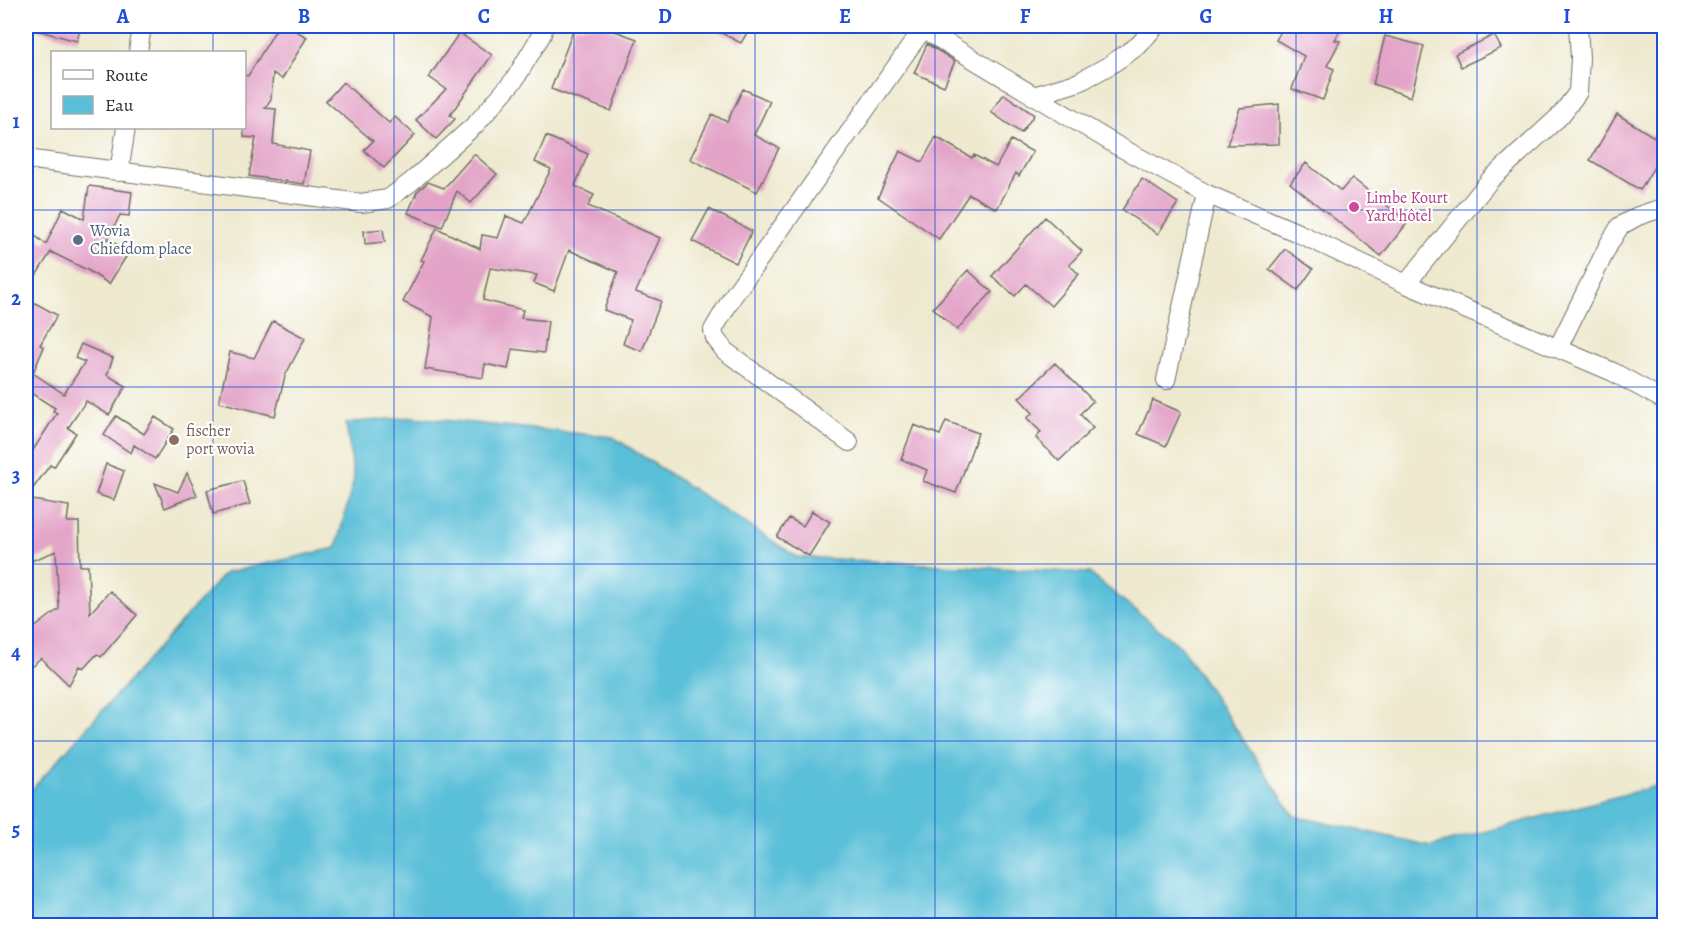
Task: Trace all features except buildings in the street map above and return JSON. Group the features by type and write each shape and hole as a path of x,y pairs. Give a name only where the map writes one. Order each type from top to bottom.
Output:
{"street":[{"path":"138,51 142,26"},
{"path":"26,159 361,203 388,199 411,183 476,124 515,79 542,34 544,26"},
{"path":"849,442 726,351 715,338 713,330 733,296 922,26 1116,145 1207,194 1298,233 1406,284 1613,372 1665,400"},
{"path":"1033,96 1079,82 1110,65 1139,45 1155,26"},
{"path":"1406,284 1490,180 1561,115 1578,92 1580,58 1578,26"},
{"path":"119,172 126,129"},
{"path":"1166,380 1207,194"},
{"path":"1558,348 1620,226 1638,216 1656,210"}],"water":[{"path":"413,417 613,437 797,557 1089,573 1181,647 1294,816 1431,846 1664,784 1664,925 26,925 26,796 225,573 336,548 354,479 346,423"}],"place":[{"name":"Limbe Kourt Yard hôtel","path":"1354,207"},
{"name":"Wovia Chiefdom place","path":"78,240"},
{"name":"fischer port wovia","path":"174,440"}]}
